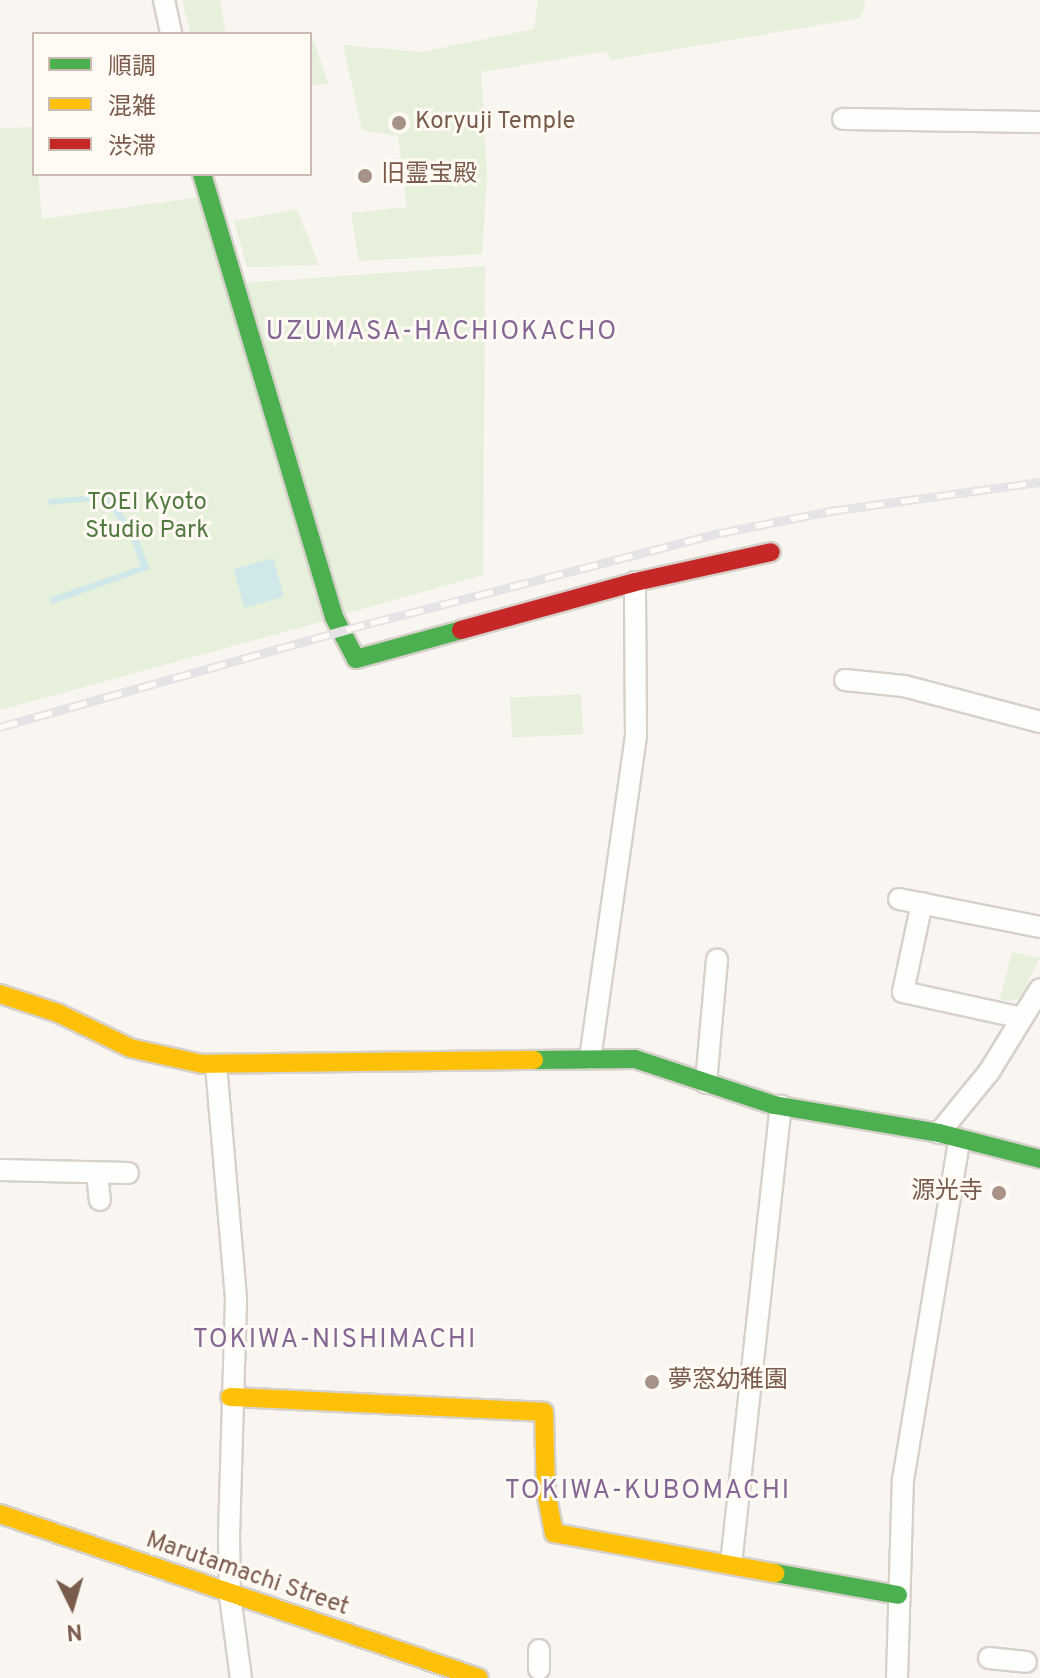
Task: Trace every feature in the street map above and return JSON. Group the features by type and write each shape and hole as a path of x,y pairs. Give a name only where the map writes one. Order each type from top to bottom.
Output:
{"street":[{"path":"164,0 171,32"},
{"path":"843,119 1040,122"},
{"path":"203,176 334,617 356,659 635,582 771,552"},
{"path":"590,1059 636,735 635,582"},
{"path":"845,680 904,686 1040,722"},
{"path":"899,899 1040,927"},
{"path":"922,903 903,992 1022,1018"},
{"path":"706,1083 717,959"},
{"path":"939,1133 989,1072 1040,989"},
{"path":"0,994 58,1013 130,1048 216,1065 635,1059 781,1106 939,1133 1040,1159"},
{"path":"216,1065 236,1300 230,1397 230,1596 241,1678"},
{"path":"731,1564 781,1106"},
{"path":"897,1678 905,1466 959,1140"},
{"path":"0,1170 128,1173"},
{"path":"97,1173 100,1200"},
{"path":"230,1397 544,1412 546,1492 554,1533 898,1595"},
{"name":"Marutamachi Street","path":"0,1514 230,1596 479,1678"},
{"path":"989,1658 1026,1662"}],"green space":[{"path":"182,0 220,0 226,32 190,32"},
{"path":"538,0 864,0 865,6 860,18 611,60 606,51 481,72 487,175 482,254 359,261 351,213 407,207 398,136 362,130 343,45 422,52 534,29"},
{"path":"312,41 314,41 328,83 312,86"},
{"name":"TOEI Kyoto Studio Park","path":"32,127 32,176 38,176 42,219 201,197 328,620 0,710 0,128"},
{"path":"297,209 319,265 247,267 234,221"},
{"path":"485,266 483,575 341,615 242,283"},
{"path":"581,694 583,734 512,738 510,698"},
{"path":"1012,952 1040,958 1019,999 1009,1001 1000,999"}],"water":[{"path":"108,494 136,533 150,569 52,604 49,598 141,566 130,536 104,500 48,505 49,499"},
{"path":"273,558 284,596 245,608 234,569"}],"railway":[{"path":"0,727 371,623 720,533 830,511 1040,482"}],"traffic: fast":[{"path":"203,176 334,617 356,659 461,630"},
{"path":"534,1060 635,1059 774,1105 939,1133 1040,1159"},
{"path":"775,1573 898,1595"}],"traffic: slow":[{"path":"0,994 58,1013 130,1048 202,1064 534,1060"},
{"path":"230,1397 544,1412 546,1492 554,1533 775,1573"},
{"path":"0,1514 479,1678"}],"traffic: jam":[{"path":"461,630 635,582 771,552"}],"place":[{"name":"Koryuji Temple","path":"399,123"},
{"name":"旧霊宝殿","path":"365,176"},
{"name":"源光寺","path":"999,1193"},
{"name":"夢窓幼稚園","path":"652,1382"}],"district":[{"name":"UZUMASA-HACHIOKACHO","path":"442,333"},
{"name":"TOKIWA-NISHIMACHI","path":"335,1341"},
{"name":"TOKIWA-KUBOMACHI","path":"648,1492"}]}
